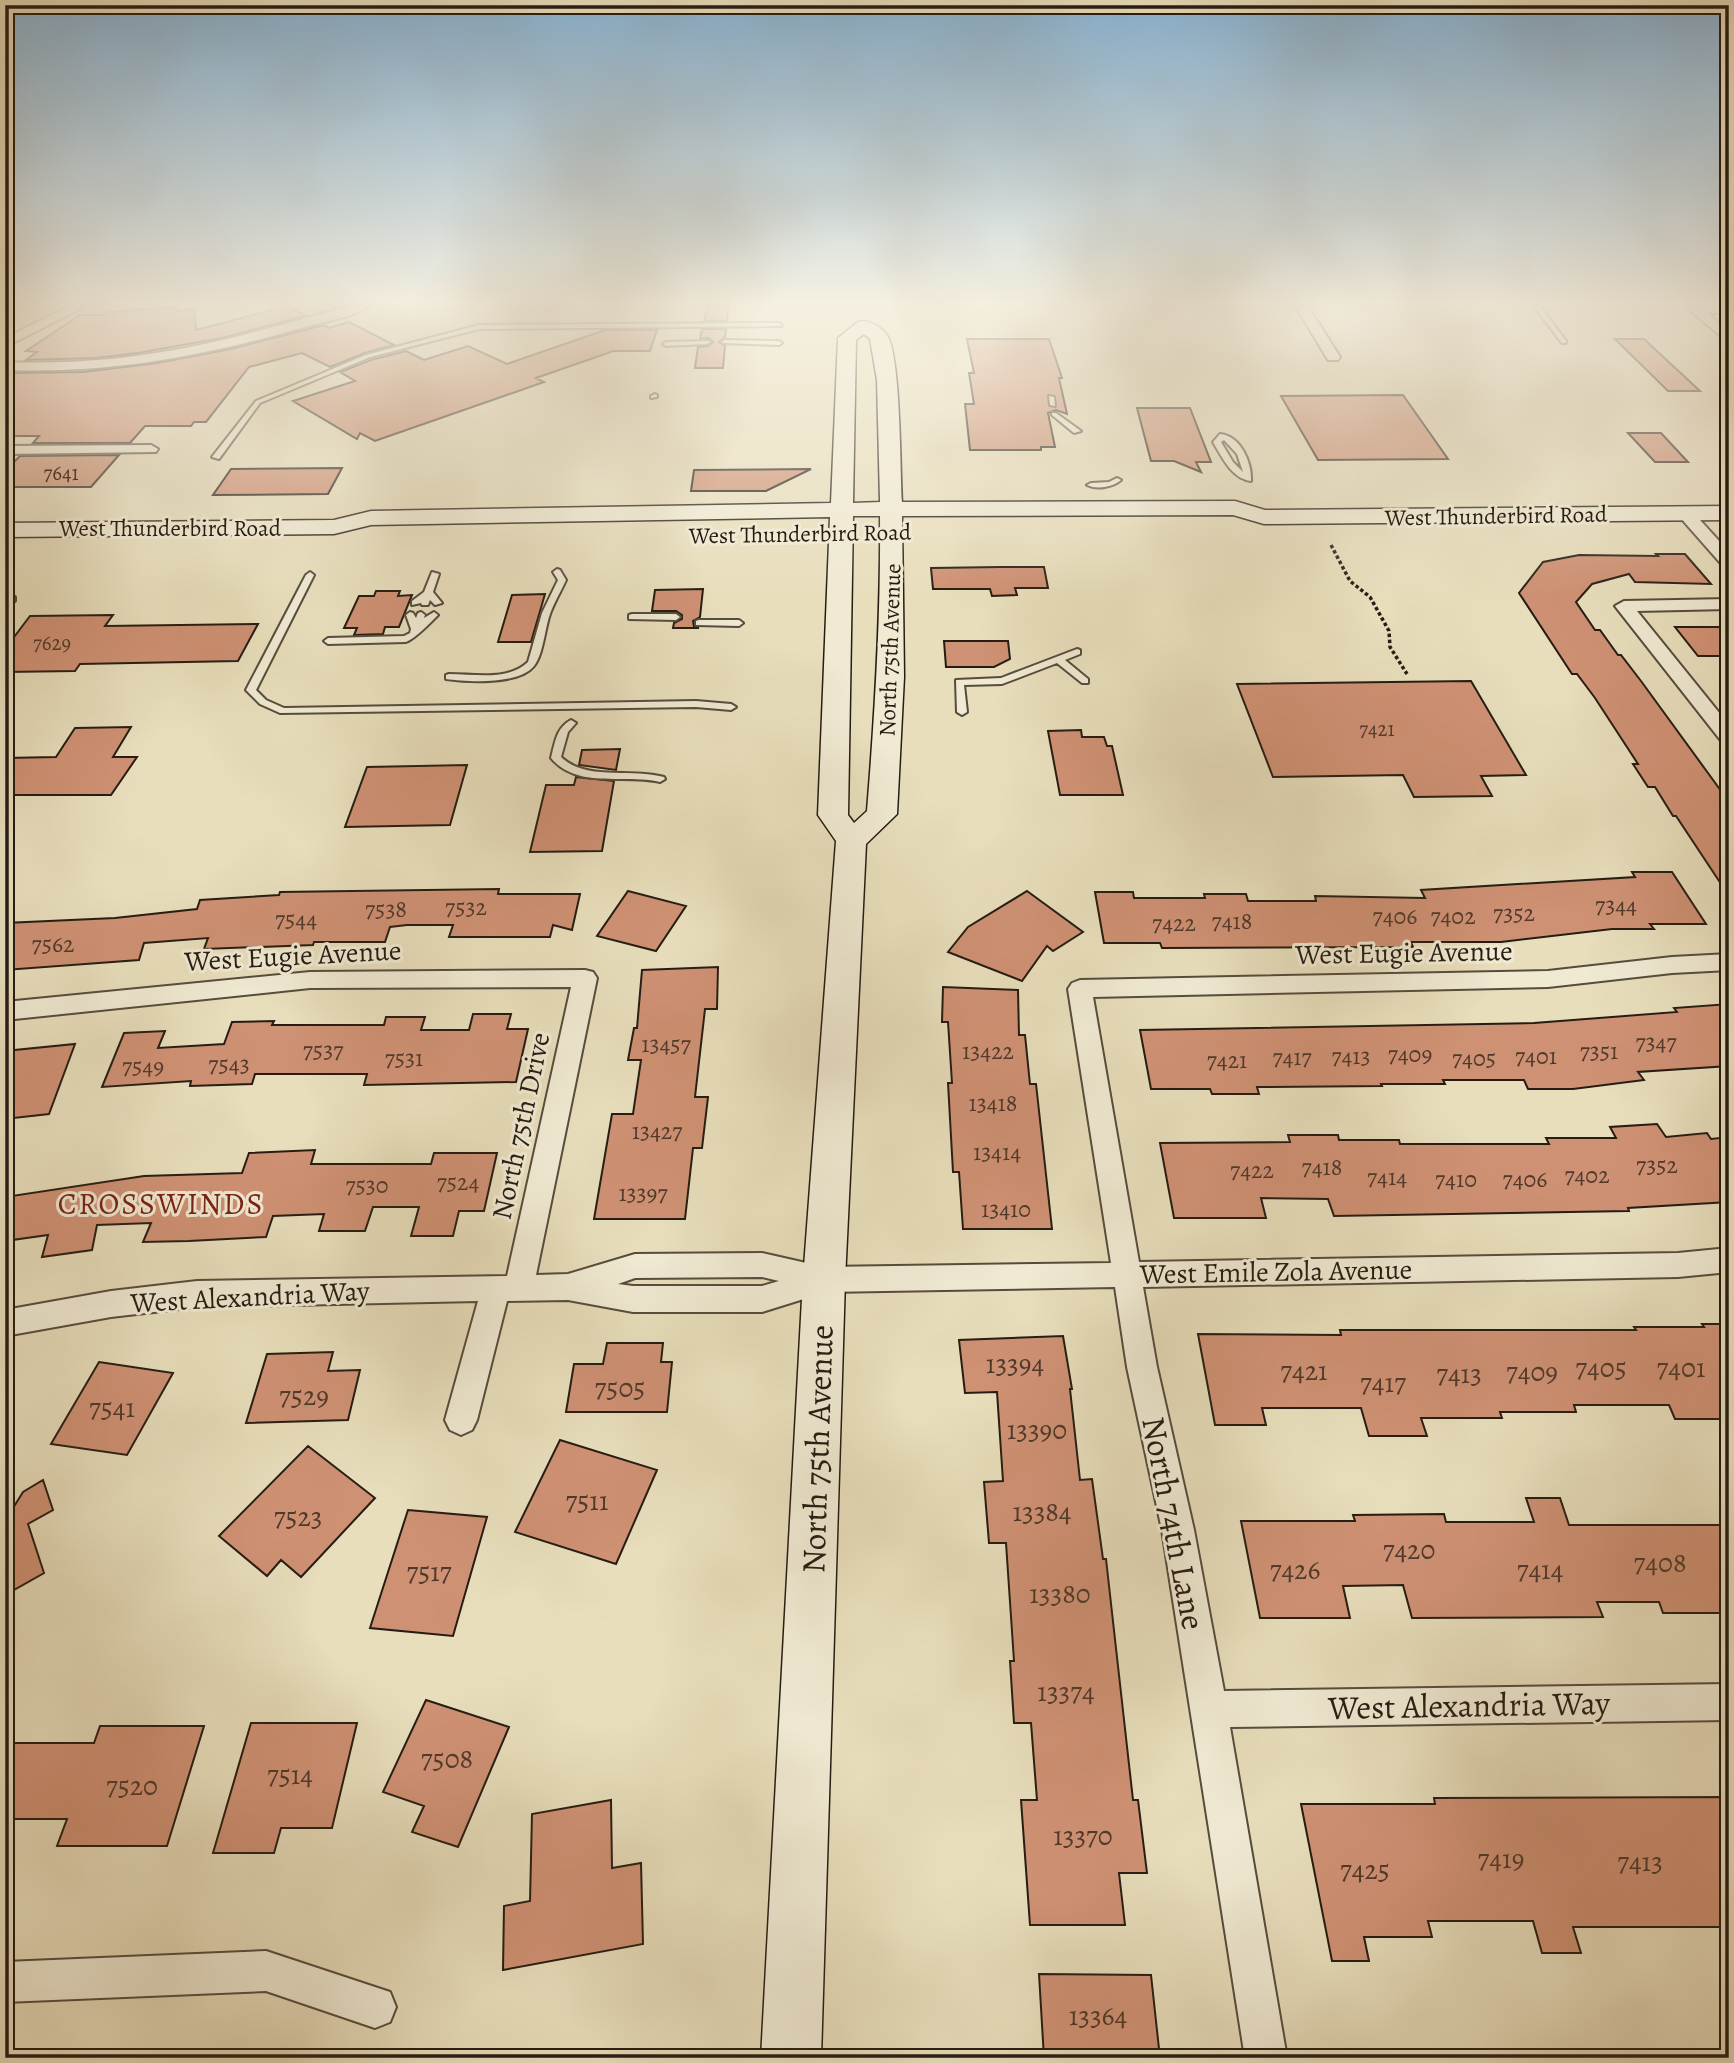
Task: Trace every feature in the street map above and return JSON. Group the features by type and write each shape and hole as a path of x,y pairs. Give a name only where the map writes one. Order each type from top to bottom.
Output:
{"main road":[{"name":"North 75th Avenue","path":"791,2058 824,1280 851,841 833,815 835,526 842,401"},
{"name":"North 75th Avenue","path":"851,841 882,814 899,525 889,401"},
{"name":"West Thunderbird Road","path":"5,530 334,527 371,518 899,525 1235,508 1264,517 1729,513"},
{"name":"West Thunderbird Road","path":"1164,530 1251,530 1264,517"},
{"name":"West Thunderbird Road","path":"334,527 365,540 392,540"}],"street":[{"path":"5,450 150,449"},
{"path":"1685,513 1729,562"},
{"path":"1729,604 1624,606 1729,738"},
{"name":"West Eugie Avenue","path":"1080,989 1510,981 1729,962"},
{"name":"West Eugie Avenue","path":"5,1011 310,980 585,978"},
{"name":"North 75th Drive","path":"508,1288 585,978"},
{"name":"North 74th Lane","path":"1080,989 1142,1367 1178,1530 1266,2058"},
{"name":"West Emile Zola Avenue","path":"824,1280 1678,1265 1729,1260"},
{"name":"West Alexandria Way","path":"5,1322 111,1304 197,1294 568,1287 633,1299 762,1299 824,1280"},
{"path":"461,1420 508,1288"},
{"name":"West Alexandria Way","path":"1209,1709 1729,1702"},
{"path":"5,1982 266,1971 375,2007"}],"lane":[{"path":"216,457 260,401"},
{"path":"1054,414 1077,431"},
{"path":"1223,436 1236,443 1246,461 1248,479 1228,463 1217,442 1223,436"},
{"path":"1091,485 1111,484 1117,480"},
{"path":"449,677 511,676 528,669 546,613 560,588 562,580 556,572"},
{"path":"420,603 429,593 435,574"},
{"path":"310,575 251,691 263,702 283,710 696,704 731,707"},
{"path":"429,593 438,603"},
{"path":"410,615 416,629"},
{"path":"328,641 406,639 414,634 421,615"},
{"path":"416,629 434,615"},
{"path":"631,620 675,620"},
{"path":"699,620 739,623"},
{"path":"962,712 959,682 1002,681 1077,652"},
{"path":"1058,659 1085,681"},
{"path":"570,723 563,731 556,758 563,768 583,774 647,774 660,779"}],"path":[{"path":"1331,545 1350,581 1370,597 1389,631 1390,648 1407,674"}],"building":[{"path":"6,401 222,401 206,422 194,422 191,426 145,426 130,443 33,443 39,436 5,436"},
{"path":"293,401 489,401 375,441 360,433 357,439"},
{"path":"974,401 1064,401 1067,414 1056,410 1048,413 1055,447 1041,447 1041,450 970,450 965,404 974,404"},
{"path":"1284,401 1407,401 1448,459 1318,460"},
{"path":"1137,408 1190,408 1211,462 1196,462 1201,472 1174,461 1151,461"},
{"path":"1628,433 1661,433 1688,462 1655,462"},
{"path":"119,455 91,487 5,487 5,471 20,456"},
{"path":"342,468 328,494 213,495 231,469"},
{"path":"811,469 766,491 691,491 694,470"},
{"path":"1656,554 1685,554 1711,584 1635,582 1629,574 1592,584 1576,602 1595,630 1600,630 1641,681 1724,795 1729,795 1729,896 1655,787 1648,787 1633,764 1638,764 1595,698 1577,674 1572,674 1519,593 1543,562 1579,555 1658,556"},
{"path":"1044,567 1048,588 1015,588 1017,595 992,596 990,589 933,589 931,568"},
{"path":"703,589 700,617 693,621 694,627 699,628 673,628 674,623 682,619 682,615 676,611 652,611 655,590"},
{"path":"376,591 400,591 398,596 412,595 399,627 385,627 383,634 354,635 357,628 344,628 359,596 374,596"},
{"path":"545,594 531,642 498,642 512,595"},
{"path":"113,615 105,626 258,624 238,661 80,664 75,671 5,672 5,649 30,616"},
{"path":"1675,627 1729,627 1729,656 1698,656"},
{"path":"944,641 1008,641 1010,659 994,667 946,667"},
{"path":"1471,681 1526,775 1481,776 1492,796 1414,797 1403,775 1273,777 1237,684"},
{"path":"131,727 113,757 137,757 111,795 5,795 5,758 56,757 75,728"},
{"path":"1081,730 1082,737 1104,737 1107,746 1112,746 1123,795 1060,795 1048,731"},
{"path":"620,749 616,770 579,765 582,750"},
{"path":"467,765 450,825 345,827 367,767"},
{"path":"576,777 614,781 602,851 530,852 546,785 574,785"},
{"path":"1632,872 1672,872 1706,924 1650,924 1654,929 1612,929 1501,942 1411,942 1413,947 1162,948 1160,943 1104,943 1095,892 1133,892 1134,898 1205,898 1204,894 1246,894 1248,901 1316,901 1315,896 1425,898 1421,890 1635,877"},
{"path":"499,889 498,894 580,894 572,930 553,925 550,937 449,937 453,925 407,925 390,927 385,942 314,942 313,945 204,949 208,938 144,943 139,960 5,970 5,923 115,918 197,909 200,900 279,895 280,892"},
{"path":"628,891 686,906 656,951 597,936"},
{"path":"1027,891 1083,932 1053,951 1047,946 1022,981 948,952 968,927"},
{"path":"718,967 717,1009 705,1009 695,1097 708,1097 702,1148 693,1148 685,1219 594,1219 612,1114 633,1114 641,1060 628,1060 634,1028 637,1028 642,970"},
{"path":"943,987 1018,990 1019,1035 1025,1035 1030,1084 1036,1084 1052,1229 963,1229 959,1172 953,1172 948,1083 952,1083 948,1022 942,1022"},
{"path":"1729,1004 1729,1066 1638,1072 1644,1080 1573,1089 1528,1089 1524,1080 1443,1080 1445,1084 1257,1087 1259,1094 1212,1094 1210,1089 1151,1089 1140,1030 1534,1023 1677,1012 1674,1008"},
{"path":"473,1014 511,1014 507,1029 528,1029 516,1082 364,1085 367,1074 255,1074 252,1084 190,1086 191,1081 102,1087 124,1033 165,1031 158,1048 224,1044 232,1022 274,1021 272,1025 384,1025 386,1017 425,1017 421,1030 469,1030"},
{"path":"75,1044 49,1114 5,1119 5,1051"},
{"path":"1657,1124 1666,1137 1707,1133 1711,1139 1729,1137 1729,1202 1628,1208 1629,1211 1334,1216 1328,1199 1261,1198 1266,1218 1174,1218 1160,1143 1290,1142 1288,1135 1338,1135 1339,1140 1399,1140 1400,1144 1549,1144 1546,1138 1616,1138 1610,1127"},
{"path":"315,1150 311,1164 431,1164 434,1153 497,1153 484,1211 459,1211 453,1236 411,1236 419,1207 373,1207 365,1231 319,1231 324,1214 273,1216 266,1237 189,1241 143,1242 151,1223 97,1225 92,1250 42,1257 48,1235 5,1241 5,1197 144,1176 242,1173 249,1153"},
{"path":"1702,1324 1729,1324 1729,1419 1675,1419 1669,1405 1574,1405 1576,1412 1500,1412 1502,1418 1421,1418 1427,1436 1369,1436 1361,1408 1262,1408 1266,1425 1215,1425 1198,1334 1341,1335 1340,1330 1636,1330 1634,1327 1704,1327"},
{"path":"1063,1336 1072,1389 1080,1480 1092,1479 1103,1559 1106,1559 1133,1800 1138,1800 1147,1873 1119,1873 1125,1925 1030,1925 1021,1800 1037,1800 1031,1723 1014,1723 1010,1661 1014,1661 1006,1543 989,1543 984,1482 1003,1481 997,1392 965,1393 959,1340"},
{"path":"607,1343 663,1343 661,1362 672,1362 667,1412 566,1412 574,1364 603,1364"},
{"path":"333,1352 328,1371 360,1370 348,1420 246,1423 267,1354"},
{"path":"99,1362 173,1373 127,1455 51,1444"},
{"path":"560,1440 657,1470 616,1564 515,1532"},
{"path":"308,1446 375,1498 301,1577 281,1560 267,1576 219,1536"},
{"path":"43,1480 53,1510 28,1524 44,1573 5,1595 5,1521 23,1492"},
{"path":"1526,1498 1560,1498 1569,1525 1729,1525 1729,1613 1663,1613 1659,1602 1597,1602 1603,1617 1412,1618 1403,1585 1343,1586 1350,1618 1260,1618 1241,1521 1355,1521 1353,1515 1444,1514 1446,1522 1534,1522"},
{"path":"408,1510 487,1517 453,1636 370,1628"},
{"path":"426,1700 509,1727 458,1847 412,1832 424,1806 383,1792"},
{"path":"251,1723 357,1723 332,1828 281,1828 274,1853 213,1853"},
{"path":"100,1726 204,1726 167,1846 57,1846 67,1819 5,1819 5,1743 94,1743"},
{"path":"1729,1797 1729,1927 1573,1927 1581,1953 1542,1953 1533,1921 1428,1921 1432,1937 1364,1937 1369,1961 1332,1961 1301,1804 1435,1804 1434,1798"},
{"path":"611,1800 612,1868 641,1863 643,1944 503,1970 504,1906 530,1901 532,1814"},
{"path":"1039,1974 1151,1975 1160,2058 1044,2058"}],"district":[{"name":"CROSSWINDS","path":"161,1204"}]}
